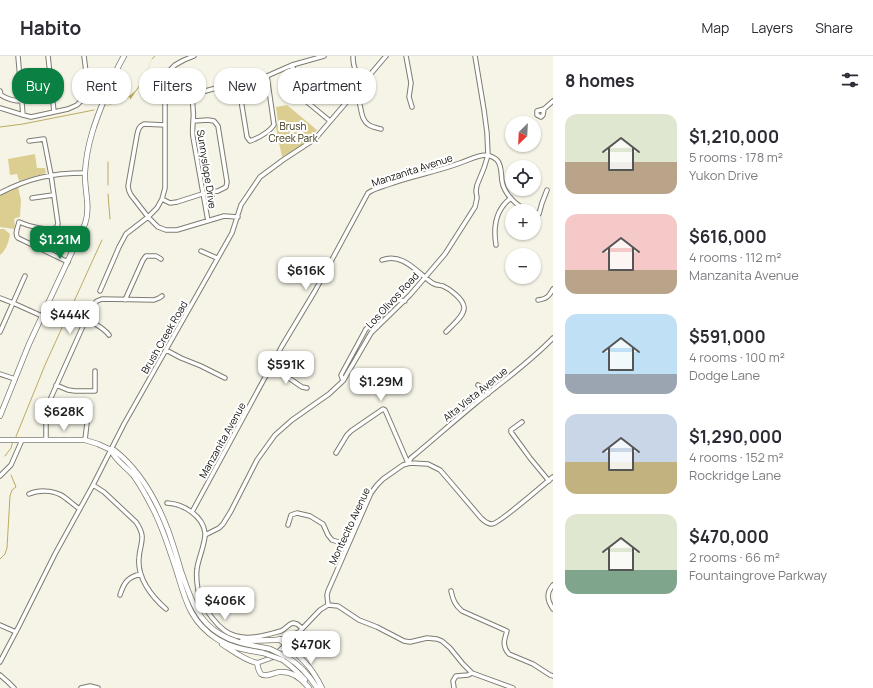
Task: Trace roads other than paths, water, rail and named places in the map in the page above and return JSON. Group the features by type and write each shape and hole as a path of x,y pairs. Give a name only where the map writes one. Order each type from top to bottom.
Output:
{"main road":[{"path":"118,68 124,56"},
{"path":"0,416 2,407 29,344 86,224 88,216 85,173 89,143 102,104"},
{"path":"0,440 85,440 114,450 125,459 147,486 160,511 167,529 189,595 203,620 228,639 270,649 287,657 305,670 317,688"},
{"path":"111,450 113,455 132,474 142,489 163,531 185,598 191,612 199,623 217,641 238,655 256,663 259,672 262,675 268,676 279,672 292,674 301,679 310,688"},
{"path":"228,639 239,641 279,640 297,633"},
{"path":"210,634 235,647 263,653 283,660 299,673 310,688"},
{"path":"279,640 310,667 322,688"}],"street":[{"path":"18,56 19,68"},
{"path":"48,56 54,112"},
{"path":"84,56 86,68"},
{"path":"172,68 184,60 194,56"},
{"path":"270,75 292,65 324,56"},
{"path":"353,56 354,68"},
{"name":"Brush Creek Road","path":"376,68 386,56"},
{"path":"406,56 411,83 409,97 412,107"},
{"name":"Los Olivos Road","path":"205,535 219,528 223,524 257,460 275,435 292,420 329,394 343,381 371,333 405,301 445,254 475,207 477,185 488,155 485,118 475,56"},
{"path":"292,65 304,98 330,121"},
{"path":"0,91 1,94 12,99"},
{"path":"242,104 247,137 250,141 271,129 274,125 270,97"},
{"path":"544,109 553,101"},
{"path":"22,104 23,115"},
{"path":"0,108 31,116 71,108 78,104"},
{"path":"100,290 126,234 148,217 157,208 162,199 165,188 165,104"},
{"name":"Sunnyslope Drive","path":"192,104 192,130 202,194 208,221"},
{"name":"Brush Creek Road","path":"0,662 54,554 93,485 126,420 234,230 243,203 260,177 315,139 345,104"},
{"path":"360,104 364,121 369,125 381,129"},
{"path":"162,199 170,203 177,202 202,194 218,191 226,187 227,182 218,126 214,122 208,120 193,121"},
{"path":"165,125 144,124 139,128 128,186 131,196 158,227 166,230 177,230 224,216 238,217"},
{"path":"29,141 44,139 58,224 56,228 52,229 27,226 19,222 16,234 18,238 68,262"},
{"path":"488,155 497,160 500,164 502,183 505,190 517,204"},
{"name":"Manzanita Avenue","path":"192,512 368,193 372,190 400,180 460,163 477,156 488,155"},
{"path":"0,193 25,182 51,175 85,173"},
{"path":"541,208 547,190"},
{"path":"32,198 54,195"},
{"path":"496,245 494,233 496,220 503,205 511,198"},
{"path":"201,251 217,258"},
{"path":"125,300 146,256 156,256 162,259"},
{"path":"382,260 392,258 402,261 432,283 452,291 462,301 464,312 446,332"},
{"path":"0,332 25,276"},
{"path":"538,300 546,299 550,296 553,289"},
{"path":"46,440 47,409 56,385 92,306 97,301 102,299 154,300 162,296"},
{"path":"0,298 42,316"},
{"path":"343,381 341,376 366,329 399,300 405,301"},
{"path":"86,319 106,330 109,335"},
{"name":"Alta Vista Avenue","path":"408,463 410,458 507,379 553,338"},
{"path":"166,350 225,378"},
{"path":"271,368 302,387 307,388"},
{"path":"56,385 68,390 95,391 94,371"},
{"path":"0,374 15,379"},
{"path":"478,386 488,394"},
{"path":"336,453 351,431 383,409 385,410 408,463 428,464 440,470 481,518 492,524 505,516 553,477"},
{"path":"522,422 511,430 511,432 549,481"},
{"path":"85,440 87,423"},
{"path":"0,476 9,467 14,458 20,440"},
{"name":"Montecito Avenue","path":"328,605 328,591 371,493 388,476 408,463"},
{"path":"93,485 104,492 136,522 140,528 142,540 138,561 141,574 150,593 166,609"},
{"path":"29,494 41,491 57,493 80,509"},
{"path":"167,503 179,505 192,512 201,521 205,535 197,568 198,591 207,609 219,626 232,635 243,637 253,637 281,631 293,623 302,628"},
{"path":"288,525 292,515 297,512 310,516 323,524 332,540 348,546"},
{"path":"120,595 126,582 134,576 141,574"},
{"path":"553,585 548,592 548,599 553,609"},
{"path":"451,591 453,600 457,607 462,611 507,631 503,643 509,654 533,664 553,676"},
{"path":"256,663 270,658 320,610 328,605 338,606 359,620 377,627 404,641 410,642 432,638 442,641 472,673 513,688"},
{"path":"0,625 16,632"},
{"path":"454,688 453,681 456,676 468,675 472,673"},
{"path":"0,675 14,688"},
{"path":"81,688 90,686 98,688"}],"waterway":[{"path":"152,59 155,56"},
{"path":"0,127 94,110"},
{"path":"108,162 108,185"},
{"path":"108,194 110,219"},
{"path":"15,439 45,365 102,240"},
{"path":"5,456 11,448 13,441"},
{"path":"0,559 5,554 7,548 10,496 12,490 16,487 11,475"}],"park label":[{"name":"Brush Creek Park","path":"293,132"}]}
